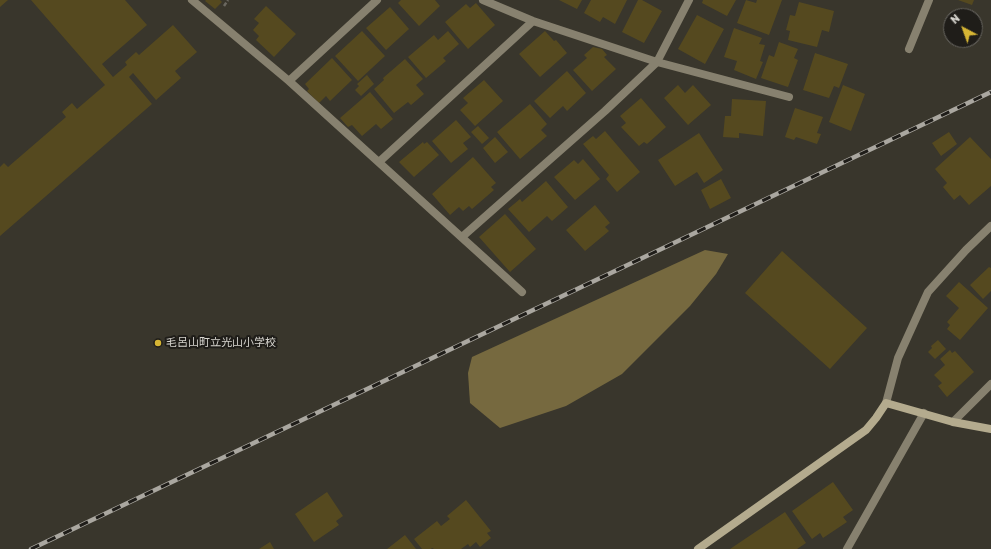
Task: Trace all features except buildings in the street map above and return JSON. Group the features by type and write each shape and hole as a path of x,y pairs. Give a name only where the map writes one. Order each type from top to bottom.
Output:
{"street":[{"path":"192,0 289,81 522,292"},
{"path":"289,81 376,0"},
{"path":"483,0 532,21 657,62 789,96"},
{"path":"462,237 605,111 657,62 689,0"},
{"path":"909,49 929,0"},
{"path":"379,162 532,21"},
{"path":"698,549 866,430 886,403 898,358 928,292 966,250 991,226"},
{"path":"953,422 991,384"},
{"path":"886,403 953,422 991,429"},
{"path":"847,549 924,413"}],"shaded area":[{"path":"705,250 728,254 716,274 690,306 622,374 566,406 500,428 470,403 468,373 472,357"}],"railway":[{"path":"31,549 991,92"}],"place":[{"name":"毛呂山町立光山小学校","path":"158,343"}]}
